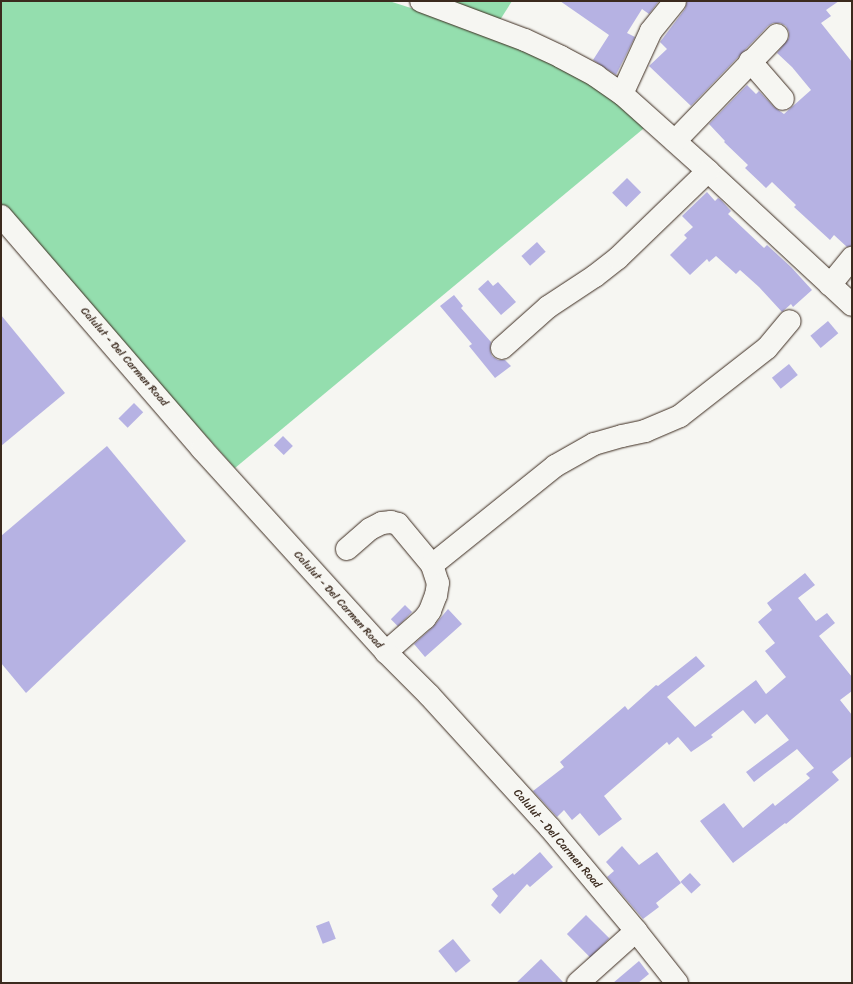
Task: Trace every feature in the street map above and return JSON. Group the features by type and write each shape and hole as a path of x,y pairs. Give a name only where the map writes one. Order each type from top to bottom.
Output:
{"street":[{"path":"421,1 532,43 596,76 622,94 708,171 852,305"},
{"path":"622,94 651,31 675,1"},
{"path":"674,141 777,35"},
{"path":"750,62 783,99"},
{"path":"502,348 548,307 595,276 618,258 708,171"},
{"name":"Calulut - Del Carmen Road","path":"1,216 202,449 386,652 429,695 550,828 636,931 677,983"},
{"path":"830,285 852,258"},
{"path":"432,565 555,466 594,444 645,431 680,416 767,348 790,321"},
{"path":"347,549 370,529 382,523 391,522 398,524 432,565 438,583 436,595 430,611 425,618 386,652"},
{"path":"578,983 636,931"}],"green space":[{"path":"1,1 389,1 461,24 557,62 649,124 235,468 49,262 1,206"},
{"path":"446,1 512,1 500,20"}],"building":[{"path":"560,1 659,1 649,14 642,9 627,33 635,37 616,75 593,60 609,35"},
{"path":"687,1 839,1 826,10 831,16 821,23 852,62 852,246 847,247 834,235 830,240 794,207 796,205 772,182 766,188 745,168 748,165 724,142 725,141 709,124 747,85 756,94 759,91 774,107 784,114 811,90 792,67 777,53 789,38 789,32 786,26 780,23 773,23 768,26 691,106 649,66 667,49 660,42 685,9"},
{"path":"627,178 641,192 626,207 612,193"},
{"path":"707,192 715,201 718,198 721,200 731,211 728,214 764,248 767,245 791,267 812,290 793,307 791,304 782,312 759,287 740,270 736,274 716,256 709,262 707,259 690,275 670,255 687,238 684,235 693,227 682,216"},
{"path":"537,242 546,252 530,266 521,256"},
{"path":"488,280 493,286 498,282 516,302 501,315 478,289"},
{"path":"454,295 463,306 461,308 491,342 490,350 492,356 498,360 505,360 511,366 495,378 469,346 472,344 440,306"},
{"path":"1,315 65,393 1,446"},
{"path":"828,321 838,333 821,348 810,336"},
{"path":"789,364 798,375 781,389 772,378"},
{"path":"134,403 143,412 128,428 118,419"},
{"path":"283,436 293,446 284,455 274,445"},
{"path":"107,446 186,541 26,693 1,663 1,536"},
{"path":"805,573 815,585 798,598 816,621 827,613 835,623 819,636 852,677 852,691 840,700 852,715 852,756 832,772 839,780 786,824 785,823 733,863 700,821 724,803 743,828 773,803 775,806 810,778 806,774 814,768 797,749 754,782 746,772 789,740 767,714 755,724 743,710 711,735 713,737 691,752 678,737 669,745 667,742 604,796 622,819 599,836 580,813 572,820 564,810 557,817 533,791 564,767 560,762 625,706 628,710 656,685 658,686 696,656 705,666 667,697 695,727 756,680 766,694 786,677 765,651 775,643 758,622 772,610 767,603"},
{"path":"405,605 412,612 398,626 391,619"},
{"path":"448,609 462,624 425,657 414,644 433,627"},
{"path":"622,846 639,865 657,852 681,883 656,903 659,907 643,919 607,877 614,871 606,862"},
{"path":"540,852 553,867 530,887 527,884 500,914 491,905 498,896 492,889 513,873 514,875"},
{"path":"690,873 701,885 691,894 680,882"},
{"path":"586,915 609,938 590,957 567,934"},
{"path":"329,921 336,939 323,944 316,926"},
{"path":"453,939 471,961 456,973 438,951"},
{"path":"541,959 564,983 516,983"},
{"path":"639,961 649,974 638,983 613,983"}]}
